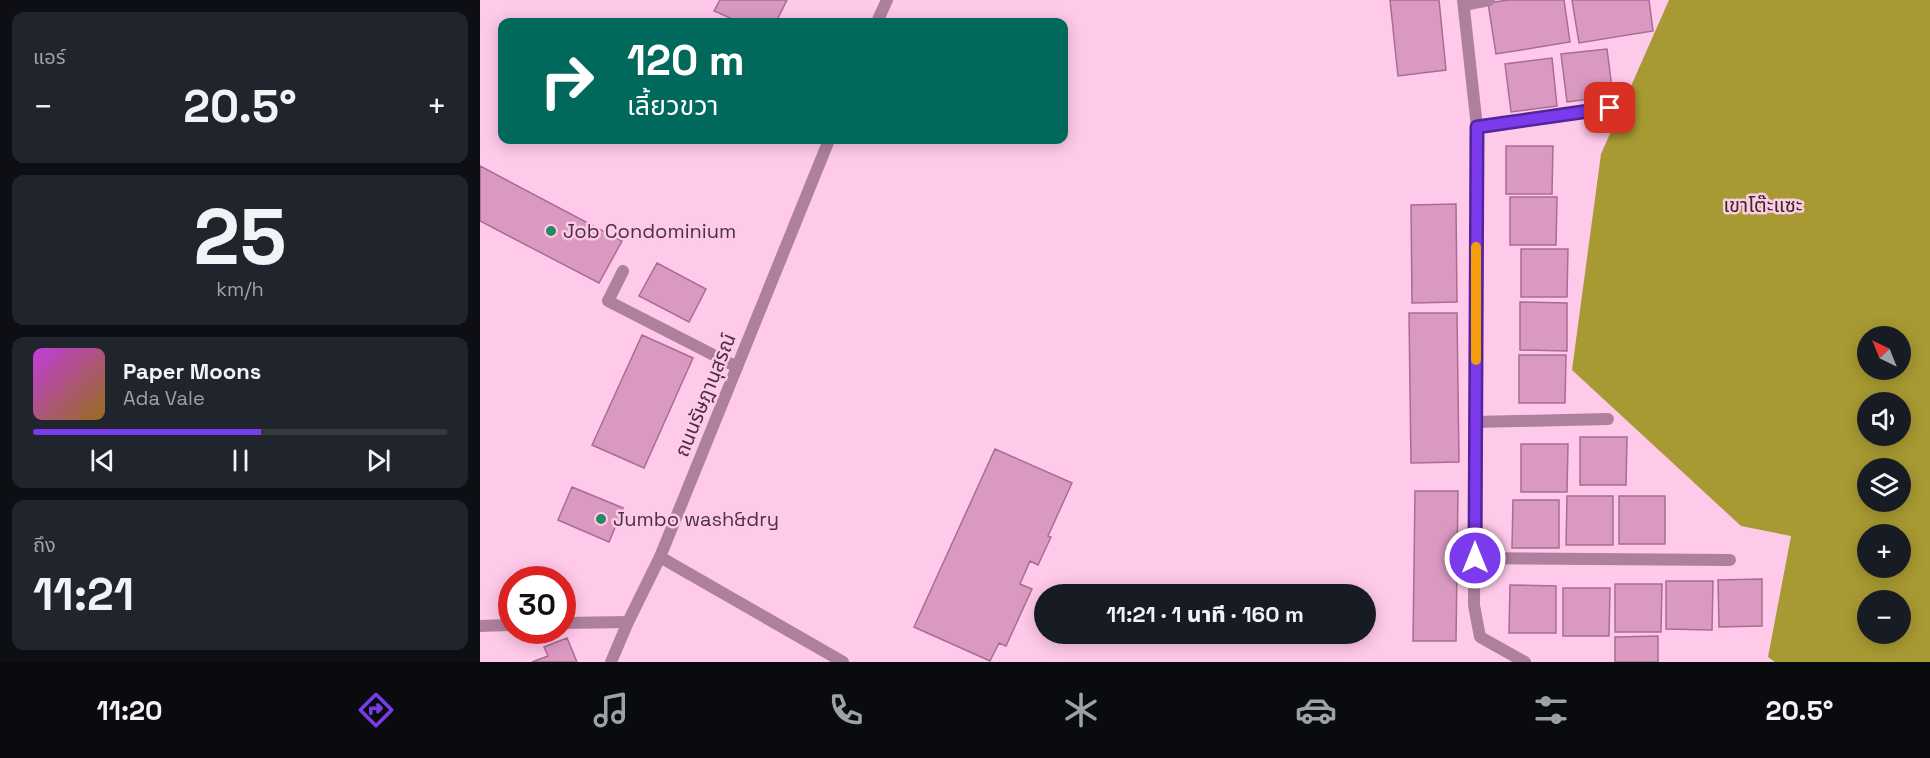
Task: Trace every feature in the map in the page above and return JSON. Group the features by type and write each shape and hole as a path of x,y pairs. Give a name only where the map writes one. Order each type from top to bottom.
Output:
{"street":[{"path":"879,18 887,0"},
{"path":"1489,0 1464,2 1477,127 1474,605 1480,637 1525,662"},
{"path":"1477,127 1610,108"},
{"name":"ถนนรัษฎานุสรณ์","path":"611,662 660,557 827,144"},
{"path":"624,271 608,301 737,367"},
{"path":"1475,422 1608,419"},
{"path":"660,557 843,662"},
{"path":"1475,558 1730,560"},
{"path":"576,623 628,622"},
{"path":"480,626 498,625"}],"green space":[{"name":"เขาโต๊ะแซะ","path":"1669,0 1930,0 1930,662 1775,662 1768,657 1791,536 1741,526 1572,370 1601,154"}],"building":[{"path":"720,0 787,0 778,18 730,18 714,11"},
{"path":"1390,0 1439,0 1446,70 1398,76"},
{"path":"1508,0 1564,0 1570,42 1496,54 1488,3"},
{"path":"1572,0 1649,0 1653,31 1579,43"},
{"path":"1607,49 1613,96 1567,102 1561,54"},
{"path":"1552,58 1557,106 1511,112 1505,64"},
{"path":"1506,146 1553,146 1552,194 1506,194"},
{"name":"Job Condominium","path":"480,166 622,241 599,283 480,221"},
{"path":"1510,197 1557,197 1556,245 1510,245"},
{"path":"1456,204 1457,302 1412,303 1411,205"},
{"path":"1521,249 1568,249 1567,297 1521,297"},
{"path":"657,263 706,289 689,322 639,296"},
{"path":"1520,302 1567,303 1567,351 1520,350"},
{"path":"1409,313 1457,313 1459,462 1411,463"},
{"path":"642,335 693,358 644,468 592,445"},
{"path":"1519,355 1566,355 1565,403 1519,403"},
{"path":"1580,437 1627,437 1626,485 1580,485"},
{"path":"1521,444 1568,444 1567,492 1521,492"},
{"path":"995,449 1072,483 1048,536 1051,537 1038,565 1030,561 1020,584 1032,589 1006,646 999,643 990,661 914,627"},
{"path":"572,487 623,508 609,542 558,520"},
{"path":"1415,491 1458,491 1456,641 1413,641"},
{"path":"1567,496 1613,496 1613,545 1566,545"},
{"path":"1619,496 1665,496 1665,544 1619,544"},
{"path":"1513,500 1559,500 1559,548 1512,548"},
{"path":"1762,579 1762,626 1719,627 1718,580"},
{"path":"1666,581 1713,581 1712,630 1666,629"},
{"path":"1615,584 1662,584 1661,632 1615,632"},
{"path":"1510,585 1556,586 1556,633 1509,633"},
{"path":"1563,588 1610,588 1609,636 1563,636"},
{"path":"1658,636 1658,662 1615,662 1615,637"},
{"path":"552,644 570,644 577,662 532,662 548,656 544,647"}],"slow traffic":[{"path":"1476,247 1476,360"}],"place":[{"name":"Job Condominium","path":"551,231"},
{"name":"Jumbo wash&dry","path":"601,519"}],"route":[{"path":"1475,558 1477,127 1610,108"}]}
